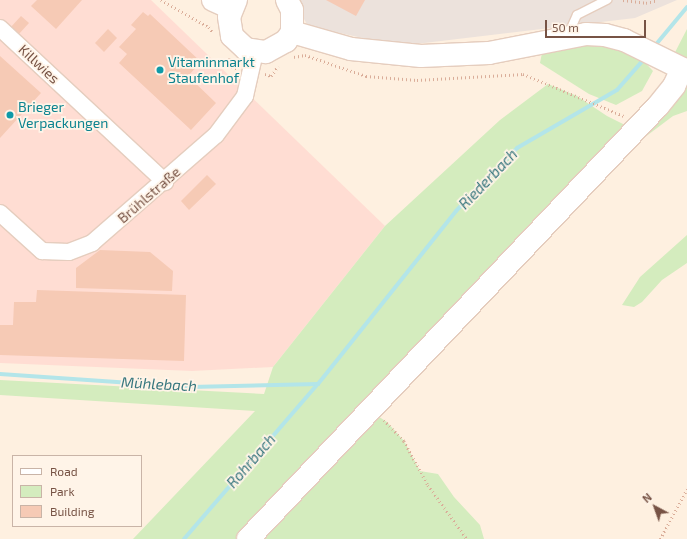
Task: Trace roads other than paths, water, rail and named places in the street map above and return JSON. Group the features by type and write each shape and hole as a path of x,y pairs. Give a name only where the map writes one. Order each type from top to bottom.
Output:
{"street":[{"path":"226,3 232,36 246,49 255,52 266,52 277,48 292,32 292,10 287,0"},
{"name":"Killwies","path":"0,28 165,182"},
{"path":"248,539 658,106 674,86 684,70 624,40 605,35 567,37 489,53 421,56 351,49 292,32"},
{"name":"Brühlstraße","path":"0,213 42,251 70,252 92,243 165,182 216,135 245,96 255,52"}],"lane":[{"path":"567,37 577,15 606,0"}],"waterway":[{"name":"Riederbach","path":"653,48 687,7"},
{"name":"Riederbach","path":"184,539 318,384 456,211 517,148 617,90 645,58"},
{"name":"Mühlebach","path":"0,374 190,387 318,384"}],"place":[{"name":"Vitaminmarkt Staufenhof","path":"160,70"},
{"name":"Brieger Verpackungen","path":"10,115"}],"water label":[{"name":"Rohrbach","path":"251,461"}]}
